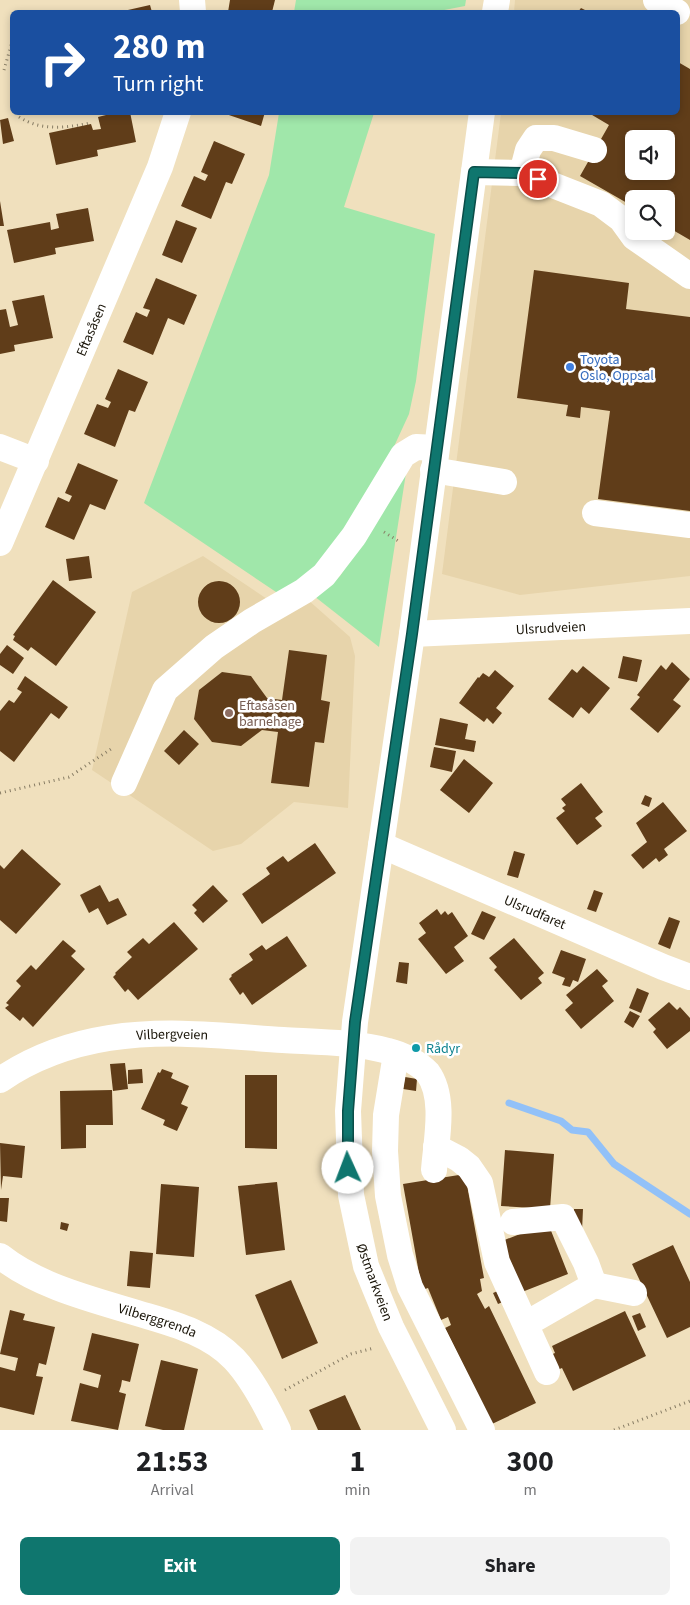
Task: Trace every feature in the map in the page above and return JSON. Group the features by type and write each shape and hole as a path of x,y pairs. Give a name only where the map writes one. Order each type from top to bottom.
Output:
{"street":[{"name":"Eftasåsen","path":"0,543 160,168 177,115"},
{"name":"Østmarkveien","path":"442,1430 399,1342 366,1266 351,1195 347,1140 352,1045 412,634 482,115"},
{"path":"522,173 528,150 536,138 554,138 594,150"},
{"path":"474,172 522,173 601,204 622,218 634,237 690,276"},
{"path":"0,447 36,461"},
{"path":"124,783 165,690 214,647 252,621 304,591 324,575 354,536 403,455 416,447 434,459 504,482"},
{"path":"595,513 690,525"},
{"name":"Ulsrudveien","path":"412,634 690,621"},
{"name":"Ulsrudfaret","path":"381,845 690,977"},
{"name":"Vilbergveien","path":"1,1076 65,1048 107,1038 146,1033 207,1033 352,1045 396,1054 426,1071 433,1082 438,1102 434,1158 459,1159 469,1167 480,1183 497,1262 505,1284 526,1324"},
{"path":"396,1054 386,1115 385,1150 388,1196 400,1255 410,1287 482,1430"},
{"path":"514,1222 563,1217 586,1263 594,1285"},
{"name":"Vilberggrenda","path":"0,1256 65,1291 193,1332 234,1360 278,1430"},
{"path":"547,1372 526,1324 594,1285 634,1293"}],"path":[{"path":"4,70 10,49"},
{"path":"19,117 27,122 59,129 90,123"},
{"path":"0,793 69,777 118,744"},
{"path":"261,1401 351,1354 399,1342"},
{"path":"614,1430 690,1401"}],"shaded area":[{"path":"515,0 690,0 690,576 520,595 442,574 501,115 680,115 680,10 514,10"},
{"name":"Eftasåsen barnehage","path":"203,556 285,611 307,599 350,637 355,656 348,808 294,802 241,844 213,851 92,770 132,592"}],"green space":[{"path":"296,0 466,0 465,6 444,10 294,10"},
{"path":"279,115 373,115 344,207 435,234 416,381 409,414 391,453 345,527 312,573 279,594 144,503 269,175"},
{"path":"406,473 379,647 314,596 340,576"}],"building":[{"path":"230,0 275,0 272,10 228,10"},
{"path":"150,5 151,10 128,10"},
{"path":"680,63 690,69 690,240 675,231 675,190 625,190 625,202 580,176 609,125 592,115 680,115"},
{"path":"106,115 131,115 136,142 97,150 98,156 56,165 49,133 91,124 93,130 101,129 98,117"},
{"path":"229,115 264,115 261,126"},
{"path":"8,118 14,141 3,144 0,120"},
{"path":"214,141 245,154 232,184 226,182 211,219 181,206 194,176 205,181 208,175 201,172"},
{"path":"0,201 4,226 0,226"},
{"path":"88,208 94,241 55,248 56,254 14,263 7,230 50,222 51,230 59,228 56,214"},
{"path":"176,220 197,228 182,263 162,255"},
{"path":"534,270 629,283 626,309 690,317 690,511 598,499 610,411 581,407 580,418 566,416 568,405 517,398"},
{"path":"156,278 197,295 184,325 168,318 153,355 123,342 136,312 147,317 150,310 143,308"},
{"path":"44,295 53,338 14,345 15,351 0,354 0,310 6,309 10,327 18,325 12,301"},
{"path":"118,369 148,382 135,412 129,410 115,447 84,434 97,404 108,408 111,402 105,399"},
{"path":"78,463 118,480 105,510 90,504 74,540 45,527 58,497 69,502 72,496 65,493"},
{"path":"89,556 92,578 69,581 66,559"},
{"path":"53,580 96,612 56,666 31,647 28,651 13,640 15,636 13,635"},
{"path":"215,581 223,581 234,587 240,602 234,617 223,623 215,623 204,617 198,606 198,598 204,587"},
{"path":"7,645 24,658 13,674 0,665 0,654"},
{"path":"289,650 327,655 321,700 330,702 324,743 315,742 309,787 271,783 278,732 262,730 241,746 212,742 194,719 199,690 222,672 251,676 267,698 282,700"},
{"path":"623,656 642,660 637,682 618,678"},
{"path":"672,662 690,679 673,700 681,706 658,733 630,709 640,697 637,695 661,665 666,670"},
{"path":"583,666 610,688 589,714 581,707 573,718 548,699 572,669 577,673"},
{"path":"495,670 514,686 496,708 502,713 493,724 487,718 484,722 459,703 478,677 483,673 489,677"},
{"path":"25,676 68,707 59,719 51,713 14,762 0,751 0,711 9,700 14,703 22,692 17,689"},
{"path":"440,718 468,724 465,739 476,741 474,752 435,745"},
{"path":"184,730 199,744 179,765 164,751"},
{"path":"434,747 456,751 452,772 430,767"},
{"path":"464,759 493,783 469,813 440,790"},
{"path":"581,783 603,812 595,818 602,826 577,845 556,818 565,811 562,808 566,805 561,799"},
{"path":"645,795 652,798 649,807 641,804"},
{"path":"663,802 687,831 664,849 668,855 659,862 656,858 643,869 631,855 647,842 636,823"},
{"path":"315,843 336,873 262,924 242,894 270,874 266,868 283,856 288,862"},
{"path":"22,849 61,884 16,934 0,920 0,865 4,869"},
{"path":"514,851 525,854 518,878 507,875"},
{"path":"100,885 109,902 118,898 127,915 107,925 98,908 89,913 80,895"},
{"path":"213,885 228,901 203,923 194,913 197,910 192,905"},
{"path":"594,890 603,893 596,912 587,909"},
{"path":"437,909 441,915 445,911 448,915 452,912 468,936 454,947 464,961 446,974 418,939 426,933 419,923"},
{"path":"482,911 496,917 484,940 471,934"},
{"path":"669,917 680,921 670,949 658,944"},
{"path":"174,922 198,949 138,1000 128,989 125,992 113,977 132,957 127,952 143,938 149,944"},
{"path":"287,936 307,966 252,1005 243,992 240,995 229,979 231,975 253,960 249,954 262,945 266,950"},
{"path":"514,938 544,973 538,978 542,983 521,1000 494,970 497,967 489,958"},
{"path":"63,940 76,951 71,956 85,969 33,1027 23,1017 20,1021 5,1008 9,1005 6,1003 21,986 16,981 31,965 36,970"},
{"path":"561,950 586,959 578,982 573,980 570,987 562,985 565,978 552,973"},
{"path":"399,962 409,963 407,984 396,982"},
{"path":"597,969 608,981 602,986 614,1001 581,1029 565,1010 573,1003 566,995"},
{"path":"637,988 649,993 641,1013 629,1008"},
{"path":"669,1002 677,1010 680,1007 690,1018 690,1031 667,1049 653,1032 656,1029 648,1020"},
{"path":"630,1011 640,1016 633,1028 624,1022"},
{"path":"125,1063 128,1089 113,1091 110,1064"},
{"path":"142,1069 143,1083 128,1084 128,1070"},
{"path":"162,1069 173,1073 171,1078 189,1086 181,1104 188,1107 177,1131 163,1125 165,1120 141,1109 158,1072 160,1073"},
{"path":"245,1075 277,1075 277,1149 245,1148"},
{"path":"405,1077 417,1079 416,1091 403,1089"},
{"path":"112,1090 113,1125 86,1125 86,1148 61,1149 60,1091"},
{"path":"0,1143 25,1146 22,1178 3,1176 1,1190"},
{"path":"505,1150 554,1154 550,1209 501,1206"},
{"path":"465,1174 484,1278 480,1279 482,1291 477,1294 485,1309 489,1306 536,1403 492,1424 445,1328 451,1325 448,1317 441,1320 428,1288 422,1290 403,1184"},
{"path":"277,1182 285,1250 246,1255 238,1186"},
{"path":"161,1184 199,1187 194,1257 156,1254"},
{"path":"0,1198 9,1198 7,1222 0,1221"},
{"path":"574,1209 583,1209 582,1231 573,1230"},
{"path":"61,1222 69,1224 67,1231 60,1229"},
{"path":"548,1223 568,1274 522,1292 502,1241"},
{"path":"673,1245 690,1282 690,1327 667,1338 632,1264"},
{"path":"130,1251 153,1253 150,1288 127,1286"},
{"path":"291,1280 318,1343 282,1359 255,1295"},
{"path":"500,1290 505,1301 498,1304 493,1293"},
{"path":"10,1310 25,1314 23,1320 55,1327 46,1365 39,1363 36,1376 43,1377 34,1415 0,1407 0,1367 15,1371 18,1358 0,1354"},
{"path":"625,1311 646,1356 573,1391 562,1368 555,1371 548,1356 555,1353 552,1346"},
{"path":"640,1313 646,1327 638,1331 632,1316"},
{"path":"92,1333 139,1344 130,1382 122,1380 119,1392 126,1394 118,1430 71,1421 80,1383 98,1388 101,1375 83,1370"},
{"path":"161,1360 198,1369 184,1430 163,1430 145,1426"},
{"path":"345,1395 361,1430 318,1430 309,1410"}],"waterway":[{"path":"509,1103 561,1121 572,1130 588,1132 614,1164 690,1214"}],"place":[{"name":"Toyota Oslo, Oppsal","path":"570,367"},
{"name":"Eftasåsen barnehage","path":"229,713"},
{"name":"Rådyr","path":"416,1048"}],"route":[{"path":"348,1168 348,1111 355,1022 412,634 474,172 522,173 538,179"}]}
